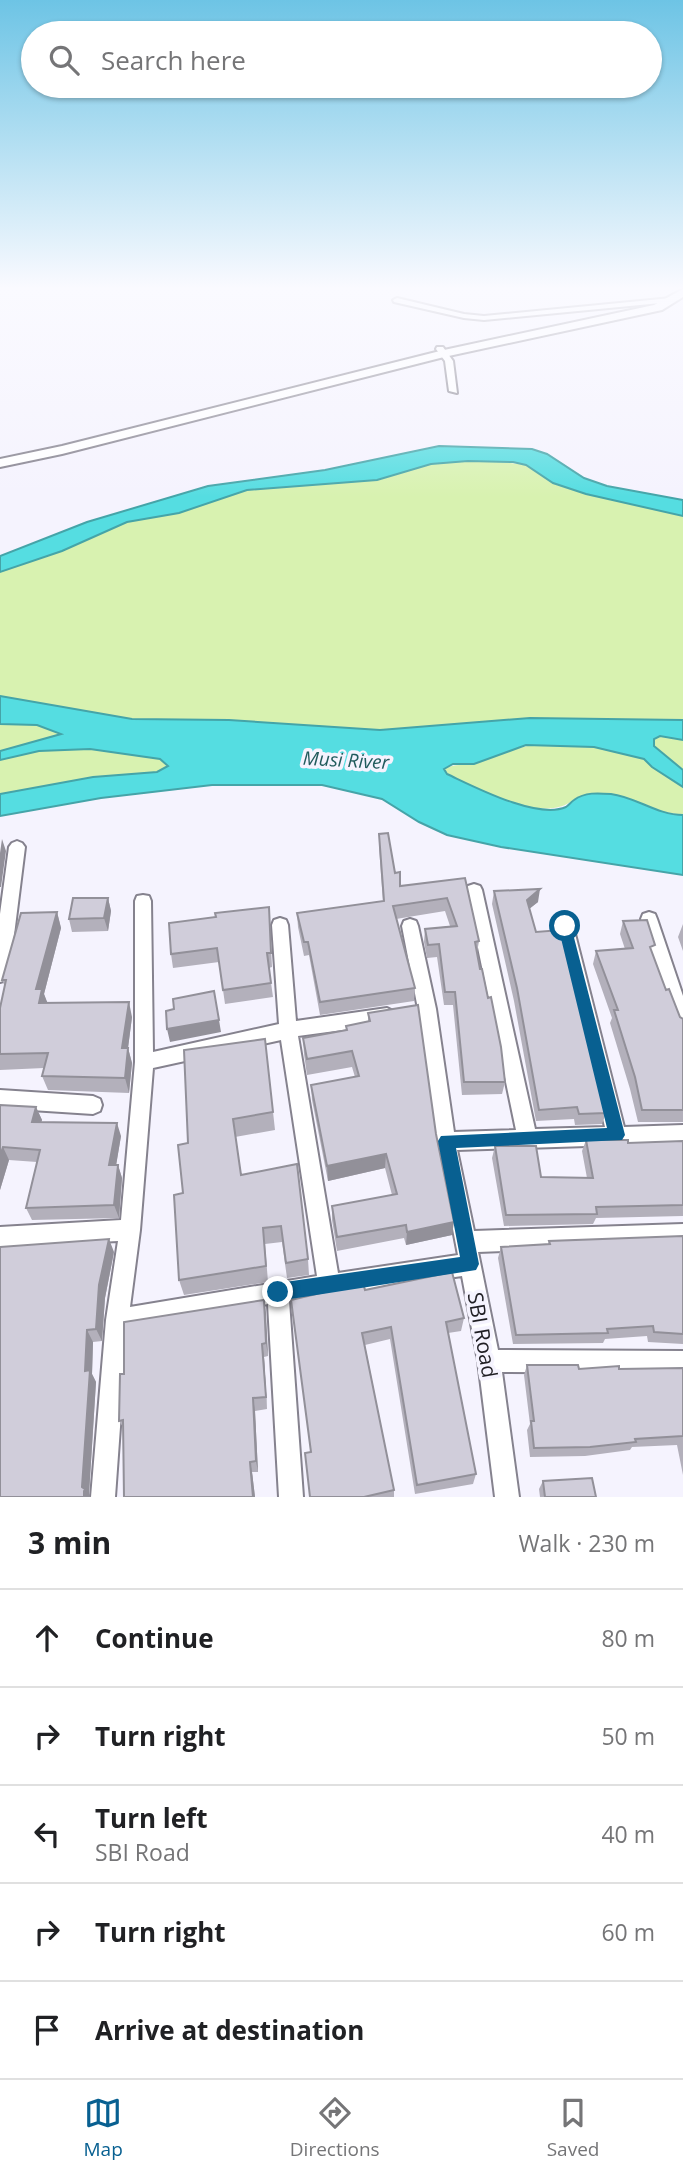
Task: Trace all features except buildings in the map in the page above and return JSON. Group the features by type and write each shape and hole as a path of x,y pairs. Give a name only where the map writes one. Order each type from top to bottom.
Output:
{"street":[{"path":"0,456 417,357"},
{"path":"0,463 62,450 420,357"},
{"path":"446,357 454,391"},
{"path":"0,975 17,847"},
{"path":"474,890 527,1137"},
{"path":"103,1497 117,1320 131,1230 144,1062 143,901"},
{"path":"649,919 683,1023"},
{"path":"280,925 288,1030 329,1284"},
{"name":"SBI Road","path":"410,926 415,1011 446,1141 489,1361 508,1497"},
{"path":"565,926 617,1135"},
{"path":"144,1062 288,1030 415,1011"},
{"path":"0,1099 93,1105"},
{"path":"446,1141 683,1134"},
{"path":"0,1237 131,1230"},
{"path":"466,1242 683,1234"},
{"path":"117,1320 278,1292 470,1264"},
{"path":"278,1292 291,1497"},
{"path":"489,1361 683,1362"}],"green space":[{"path":"468,461 526,465 553,483 586,494 683,516 683,720 530,718 380,730 132,719 0,696 0,572 62,551 127,522 179,513 247,490 377,480 431,464"},
{"path":"0,724 37,724 61,734 0,751"},
{"path":"660,736 683,740 683,770 654,746 654,739"},
{"path":"543,744 594,747 629,753 644,759 683,787 683,815 576,798 562,806 547,809 529,807 494,796 447,774 444,769 477,763 518,749"},
{"path":"90,749 161,759 168,766 157,772 93,777 0,794 0,760 39,751"}],"water":[{"path":"439,446 532,449 547,454 584,478 607,486 683,500 683,516 586,494 553,483 526,465 513,462 431,464 377,480 247,490 179,513 127,522 62,551 0,572 0,556 87,522 208,486 325,470"},
{"name":"Musi River","path":"0,696 132,719 229,720 380,730 530,718 683,720 683,740 660,736 654,739 654,746 683,770 683,787 644,759 594,747 526,745 474,764 453,764 444,769 447,774 488,793 539,809 554,810 566,807 583,796 601,793 683,815 683,875 501,847 447,835 419,822 382,799 322,785 212,785 101,798 0,816 0,794 93,777 157,772 168,766 160,759 90,749 39,751 0,760 0,751 61,734 37,725 0,724"}],"route":[{"path":"278,1292 470,1264 446,1141 617,1135 565,926"}]}
